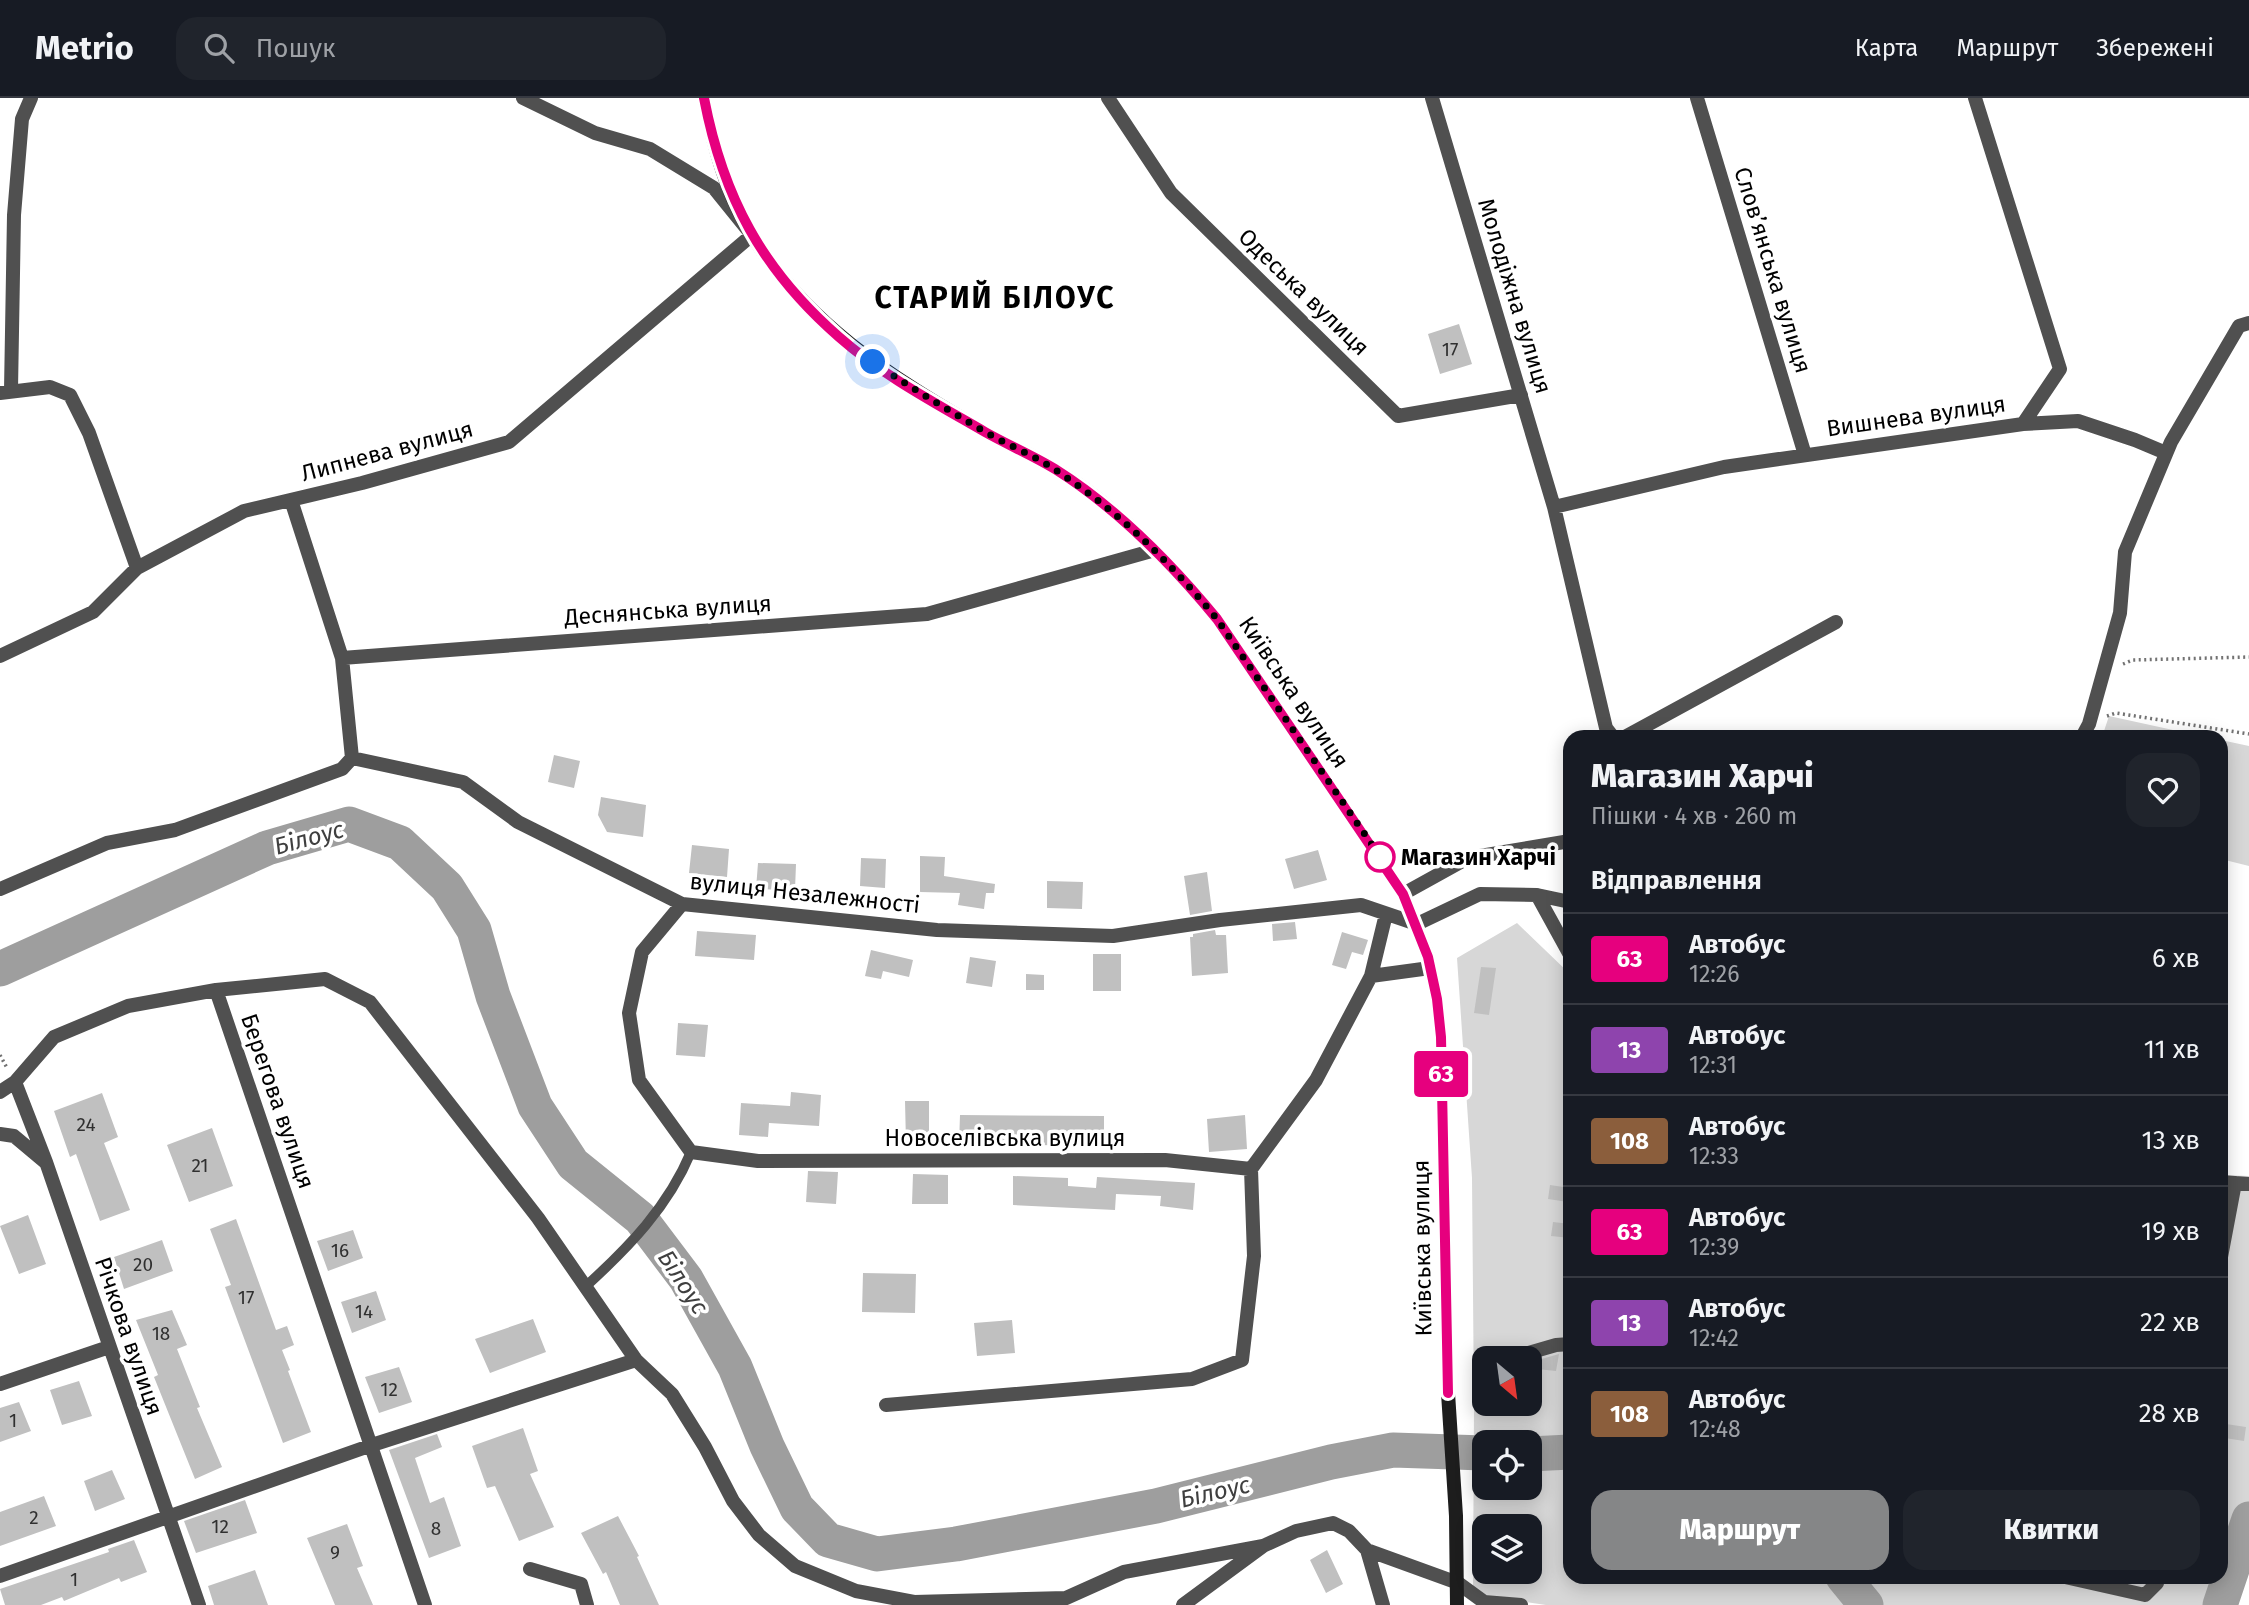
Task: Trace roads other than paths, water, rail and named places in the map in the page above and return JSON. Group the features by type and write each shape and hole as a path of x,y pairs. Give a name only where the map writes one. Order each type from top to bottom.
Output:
{"main road":[{"name":"Київська вулиця","path":"704,98 711,134 744,222 768,261 794,292 839,337 912,388 1054,469 1092,495 1155,550 1217,619 1403,894 1417,925 1430,968 1441,1037 1448,1393 1456,1516 1457,1605"}],"street":[{"path":"31,98 22,119 14,215 6,392 50,387 70,395 94,445 137,568"},
{"path":"523,98 595,133 650,149 714,188 752,235"},
{"name":"Одеська вулиця","path":"1108,98 1171,193 1398,416 1521,395"},
{"name":"Молодіжна вулиця","path":"1432,98 1555,507 1608,730"},
{"name":"Словʼянська вулиця","path":"1698,98 1805,455"},
{"name":"Вишнева вулиця","path":"1555,507 1724,467 2023,424 2060,369 1975,98"},
{"name":"Липнева вулиця","path":"0,656 93,612 137,568 244,511 509,442 752,235"},
{"path":"2085,730 2120,614 2125,552 2166,453 2239,326 2249,323"},
{"path":"2023,424 2078,421 2166,453"},
{"path":"0,889 107,843 175,830 342,769 352,758 342,658 291,500"},
{"name":"Деснянська вулиця","path":"342,658 927,614 1155,550"},
{"path":"1638,730 1836,622"},
{"name":"вулиця Незалежності","path":"352,758 463,782 519,822 682,904 937,930 1114,936 1220,920 1361,905 1417,925"},
{"path":"1403,894 1468,858 1563,842"},
{"path":"1417,925 1480,894 1536,895 1563,901"},
{"path":"1536,895 1563,943"},
{"path":"682,904 642,952 629,1013 639,1080 691,1152"},
{"path":"886,1405 1192,1379 1242,1360 1254,1256 1251,1169 1316,1080 1371,976 1386,914"},
{"path":"1371,976 1430,968"},
{"path":"0,1092 15,1082 54,1037 128,1006 216,990 325,979 370,1002 538,1218 636,1360 672,1394 705,1447 733,1501 759,1535 795,1566 856,1591 914,1602 1066,1598 1124,1572 1263,1546"},
{"name":"Берегова вулиця","path":"216,990 425,1605"},
{"name":"Річкова вулиця","path":"15,1082 46,1163 199,1605"},
{"path":"0,1134 15,1136 46,1163"},
{"name":"Новоселівська вулиця","path":"691,1152 758,1161 1165,1160 1251,1169"},
{"path":"2228,1220 2235,1183"},
{"path":"1542,1349 1563,1344"},
{"path":"0,1384 108,1347"},
{"path":"0,1576 372,1445 636,1360"},
{"path":"1183,1605 1263,1546 1296,1531 1333,1523 1349,1531 1367,1550 1458,1583 1484,1602 1521,1605"},
{"path":"1367,1550 1383,1605"},
{"path":"530,1569 581,1584 587,1605"},
{"path":"2096,1584 2145,1595 2156,1584"}],"lane":[{"path":"585,1287 638,1237 657,1213 680,1178 691,1152"}],"waterway":[{"name":"Білоус","path":"0,969 267,848 349,824 400,843 447,887 474,930 493,996 535,1106 573,1164 640,1218 686,1279 735,1367 767,1446 797,1508 828,1540 877,1554 956,1544 1156,1506 1331,1462 1393,1450 1472,1453"},
{"name":"Білоус","path":"1542,1453 1563,1452"},
{"name":"Білоус","path":"2228,1581 2249,1519"},
{"name":"Білоус","path":"1849,1584 1866,1605"},
{"name":"Білоус","path":"2220,1605 2227,1584"}],"place":[{"name":"Магазин Харчі","path":"1380,857"}],"district":[{"name":"СТАРИЙ БІЛОУС","path":"995,298"}]}
